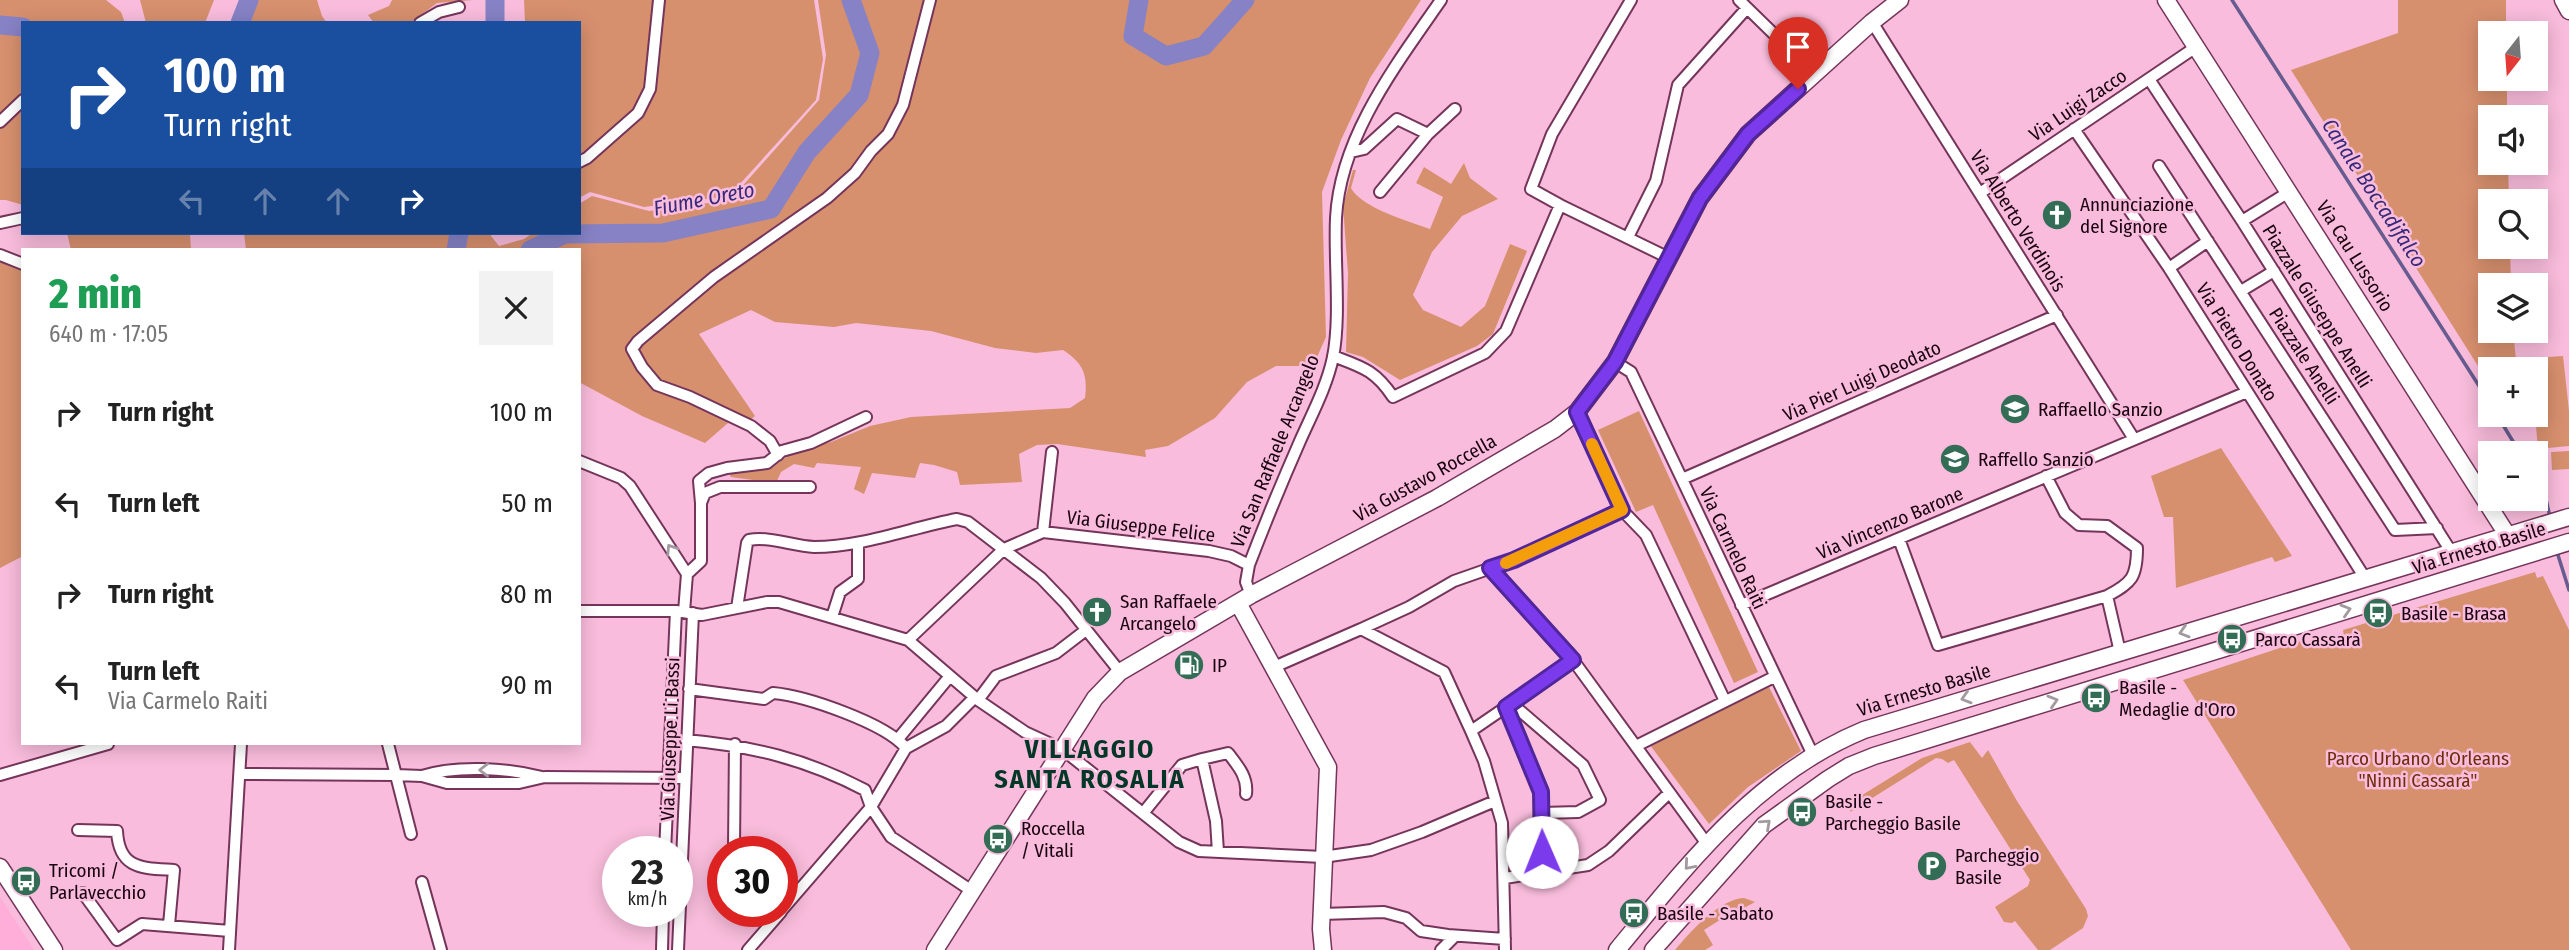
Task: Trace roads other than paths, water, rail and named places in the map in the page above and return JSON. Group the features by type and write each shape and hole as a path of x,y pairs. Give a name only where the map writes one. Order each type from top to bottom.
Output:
{"street":[{"path":"581,160 638,113 650,89 659,0"},
{"path":"778,455 770,441 751,426 690,397 657,385 632,349 638,341 715,277 827,198 855,173 888,134 903,105 930,0"},
{"name":"Via San Raffaele Arcangelo","path":"1249,565 1320,395 1333,356 1336,218 1340,186 1350,152 1394,71 1441,0"},
{"path":"1631,0 1552,134 1531,189 1669,258"},
{"name":"Via Gustavo Roccella","path":"935,950 1095,698 1119,672 1244,599 1437,498 1555,429 1577,412 1615,362 1700,198 1748,134 1900,0"},
{"name":"Via Cau Lussorio","path":"2166,0 2508,536"},
{"path":"2563,0 2569,11"},
{"path":"1628,237 1656,181 1678,85 1743,4 1815,74"},
{"path":"423,21 439,12 459,7"},
{"name":"Via Alberto Verdinois","path":"1872,22 2134,439"},
{"name":"Via Luigi Zacco","path":"1980,192 2196,47"},
{"name":"Piazzale Giuseppe Anelli","path":"2149,79 2452,553"},
{"path":"0,122 21,102"},
{"path":"1380,192 1428,134 1455,109"},
{"path":"1350,152 1364,149 1397,119 1428,134"},
{"name":"Via Pietro Donato","path":"2074,129 2169,268 2364,578"},
{"name":"Piazzale Anelli","path":"2160,166 2395,530 2437,528"},
{"path":"2242,221 2289,192"},
{"path":"1333,356 1360,366 1381,379 1393,397 1485,354 1506,331 1560,205"},
{"path":"0,223 21,218"},
{"path":"2169,268 2208,241"},
{"path":"0,255 21,263"},
{"path":"2241,291 2274,271"},
{"name":"Via Pier Luigi Deodato","path":"1682,479 2057,315"},
{"name":"Via Carmelo Raiti","path":"1615,362 1631,372 1813,755"},
{"name":"Via Vincenzo Barone","path":"1741,605 2247,392"},
{"path":"1577,412 1622,510 1646,535 1725,701"},
{"path":"581,462 621,478 630,486 687,574 701,561 699,481 709,473 727,468 767,463 782,451 811,443 866,417"},
{"path":"1043,532 1052,452"},
{"path":"1899,540 1938,645 2107,596 2128,585 2137,567 2137,548 2107,526 2079,525 2065,513 2046,476"},
{"path":"701,503 705,493 720,487 810,487"},
{"path":"1274,667 1409,607 1454,581 1514,560 1622,510"},
{"path":"737,608 749,540 813,547 858,543 957,519 968,522 1041,578 1119,672"},
{"name":"Via Ernesto Basile","path":"1617,950 1707,844 1765,788 1836,741 1864,730 2120,652 2565,519"},
{"name":"Via Giuseppe Felice","path":"908,640 1004,549 1043,532 1209,551 1231,556 1249,565"},
{"name":"Via Ernesto Basile","path":"1653,950 1764,825 1849,766 1874,756 2569,542"},
{"path":"832,617 840,592 858,579 858,543"},
{"path":"1249,565 1244,599 1274,667 1328,767 1323,857 1323,950"},
{"path":"1490,568 1573,660 1707,844"},
{"name":"Via Giuseppe Li Bassi","path":"666,836 668,777 687,574"},
{"path":"2107,596 2120,652"},
{"path":"581,611 684,612 702,615 779,602 908,640 976,699 1025,732 1062,749 1180,842 1199,851 1323,857 1371,850 1496,801"},
{"path":"2273,606 2280,631"},
{"name":"Via Giuseppe Li Bassi","path":"678,950 689,689 684,612"},
{"path":"1322,914 1384,912 1406,918 1421,931 1505,944 1502,822 1484,761 1444,672 1361,629"},
{"path":"902,743 946,726 976,699 996,676 1056,653 1086,630"},
{"path":"1471,732 1573,660"},
{"path":"798,891 871,807 902,743 950,676"},
{"path":"1636,746 1774,677"},
{"path":"689,689 764,699 773,693 784,694 872,725 902,743"},
{"path":"1509,705 1541,792 1542,872"},
{"path":"1509,705 1583,765 1600,800 1578,811 1542,813"},
{"path":"686,740 735,744 807,764 852,783 865,790 871,807 891,837 972,891"},
{"path":"734,836 735,744"},
{"path":"0,775 105,745"},
{"path":"229,950 241,745"},
{"path":"388,745 411,834"},
{"path":"1144,812 1182,765 1228,753 1241,769 1247,785 1246,794"},
{"path":"1202,759 1216,821 1218,852"},
{"path":"240,774 422,776 447,783 519,783 545,777 685,778"},
{"path":"1504,877 1588,865 1609,851 1669,793"},
{"path":"78,831 117,831 118,842 126,860 140,868 174,870 169,925"},
{"path":"0,867 54,950"},
{"path":"422,882 441,950"},
{"path":"83,893 117,940 142,924 230,931"},
{"path":"1647,914 1668,932"},
{"path":"662,950 663,927"},
{"path":"748,950 767,927"},
{"path":"1441,950 1454,936"}],"waterway":[{"name":"Fiume Oreto","path":"241,21 249,0"},
{"name":"Fiume Oreto","path":"495,0 495,21"},
{"name":"Fiume Oreto","path":"581,234 663,233 771,209 807,152 859,95 870,53 851,0"},
{"name":"Fiume Oreto","path":"1139,0 1133,36 1166,56 1204,46 1245,0"},
{"name":"Canale Boccadifalco","path":"2232,0 2478,384"},
{"name":"Fiume Oreto","path":"0,25 21,27"},
{"name":"Fiume Oreto","path":"456,248 459,235"},
{"name":"Fiume Oreto","path":"534,248 563,235"},
{"name":"Canale Boccadifalco","path":"2504,427 2513,441"},
{"name":"Canale Boccadifalco","path":"2548,508 2550,517"},
{"name":"Canale Boccadifalco","path":"2557,552 2569,590"}],"place":[{"name":"Annunciazione del Signore","path":"2057,215"},
{"name":"Raffaello Sanzio","path":"2015,409"},
{"name":"Raffello Sanzio","path":"1955,459"},
{"name":"San Raffaele Arcangelo","path":"1097,612"},
{"name":"Basile - Brasa","path":"2378,613"},
{"name":"Parco Cassarà","path":"2232,639"},
{"name":"IP","path":"1189,665"},
{"name":"Basile - Medaglie d'Oro","path":"2096,698"},
{"name":"Basile - Parcheggio Basile","path":"1802,812"},
{"name":"Roccella / Vitali","path":"998,839"},
{"name":"Parcheggio Basile","path":"1932,866"},
{"name":"Tricomi / Parlavecchio","path":"26,881"},
{"name":"Basile - Sabato","path":"1634,913"}],"district":[{"name":"VILLAGGIO SANTA ROSALIA","path":"1090,764"}],"park label":[{"name":"Parco Urbano d'Orleans \"Ninni Cassarà\"","path":"2418,769"}]}
